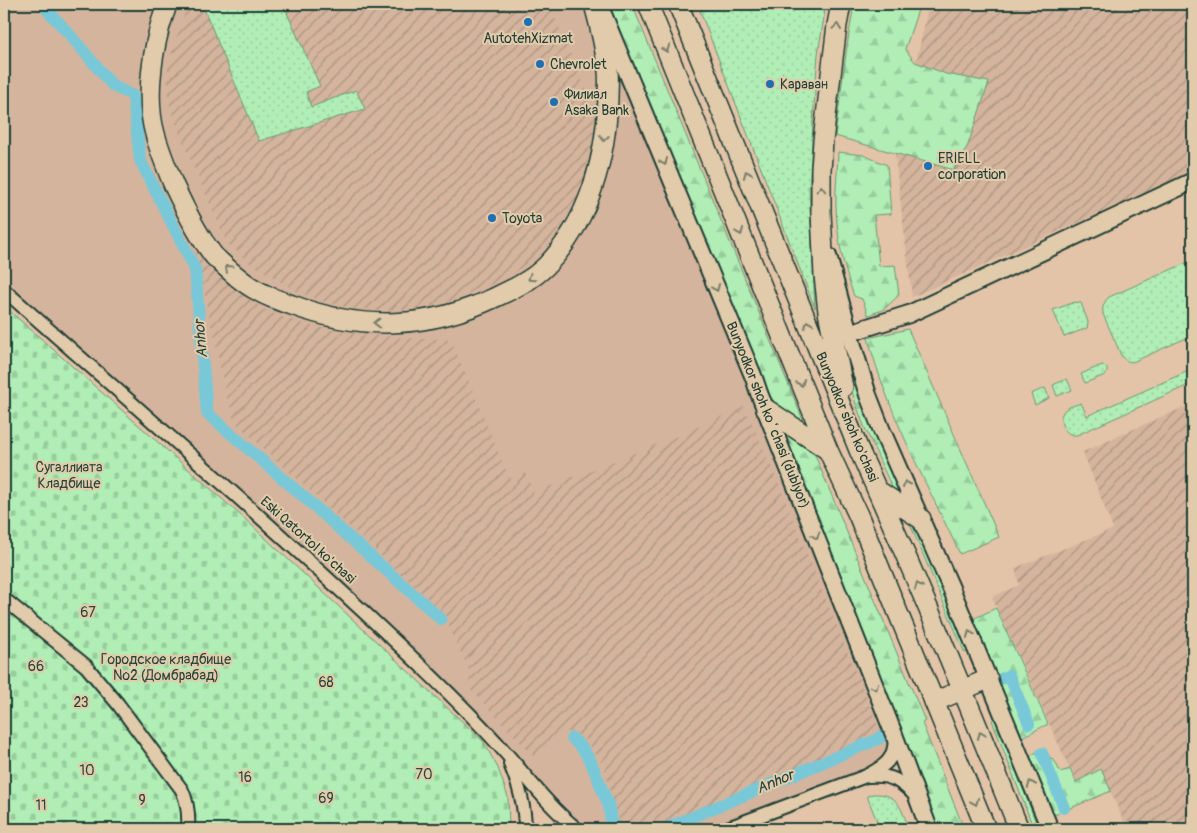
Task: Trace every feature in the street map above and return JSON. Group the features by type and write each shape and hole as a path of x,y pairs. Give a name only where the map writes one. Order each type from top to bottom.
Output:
{"main road":[{"path":"167,4 159,30 151,80 150,96 154,132 180,198 194,227 213,255 236,276 256,290 308,311 368,323 399,323 432,319 484,303 518,287 544,268 564,246 581,216 594,185 602,155 607,114 608,73 602,31 594,4"},
{"name":"Bunyodkor shoh ko'chasi","path":"648,4 828,450 859,517 986,829"},
{"name":"Bunyodkor shoh ko'chasi","path":"678,4 859,450 962,690 1019,829"},
{"path":"841,4 823,141 821,187 823,237 826,294 830,322 859,450"},
{"path":"766,409 828,450"},
{"path":"877,490 921,519"},
{"path":"934,702 988,679"}],"street":[{"name":"Bunyodkor shoh koʻchasi (dublyor)","path":"598,4 754,378 895,737 929,829"},
{"path":"849,333 909,314 1193,181"},
{"path":"823,237 868,395 951,588 1050,829"},
{"name":"Eski Qatortol ko'chasi","path":"4,290 335,584 461,704 555,810 577,829"},
{"path":"4,599 86,666 118,704 182,790 188,806 188,829"},
{"path":"725,829 866,776 889,760 893,754 895,737"},
{"path":"503,750 518,785 524,811 525,829"},
{"path":"866,776 881,775 894,778 906,786 917,798"}],"shaded area":[{"path":"4,4 598,4 895,737 889,760 725,829 577,829 461,704 4,290"},
{"path":"188,4 549,4 593,106 595,136 590,165 581,191 568,216 550,242 529,262 504,279 445,303 415,310 383,311 349,308 321,301 294,290 250,263 227,243 181,138 168,99 168,68"},
{"path":"929,4 1193,4 1193,171 912,297 895,156"},
{"path":"194,242 206,260 233,288 265,310 285,318 325,329 405,338 451,339 509,478 525,473 534,493 685,433 744,406 775,475 880,732 655,827 634,829 618,822 604,766 583,736 560,730 535,758 470,689 468,668 451,632 446,615 234,421 226,395"},
{"path":"1193,404 1193,829 1127,829 1101,770 1076,783 992,597 1019,585 1015,568 1113,529 1083,452"}],"green space":[{"path":"202,4 283,4 320,86 306,92 311,107 356,90 365,109 259,141"},
{"path":"607,4 632,4 803,420 787,415 767,392"},
{"path":"726,4 826,4 818,54 809,188 815,308 700,11"},
{"path":"854,4 920,4 905,49 915,62 946,74 989,82 968,145 954,170 835,136"},
{"path":"838,152 863,155 887,165 891,214 874,215 879,266 895,265 899,295 883,310 868,315 862,299 854,296 841,252 836,206"},
{"path":"1193,260 1193,335 1135,361 1125,360 1103,314 1103,307 1106,301 1109,297"},
{"path":"1075,302 1081,303 1088,322 1087,328 1064,337 1053,310"},
{"name":"Городское кладбище №2 (Домбрабад)","path":"4,306 247,521 483,741 498,768 508,797 509,829 4,829"},
{"path":"908,329 999,537 960,554 897,421 876,366 868,338"},
{"path":"840,333 868,419 905,499 894,492 864,426 849,381"},
{"path":"1102,365 1107,368 1105,375 1085,383 1081,374"},
{"path":"1193,369 1193,383 1077,435 1068,433 1063,426 1061,417 1063,412 1069,407 1081,403 1087,416"},
{"path":"1067,379 1072,390 1057,396 1053,385"},
{"path":"1045,388 1049,398 1035,405 1031,394"},
{"path":"787,435 815,455 925,721 922,723 964,829 939,829 783,438"},
{"path":"908,519 916,525 969,651 965,653"},
{"path":"996,608 1048,724 1022,737 971,620"},
{"path":"996,719 1037,825 1033,827 992,720"},
{"path":"1042,749 1056,763 1060,772 1070,769 1076,782 1101,769 1111,791 1054,815 1030,756"},
{"path":"882,794 894,799 901,809 909,829 880,829 867,796"}],"waterway":[{"name":"Anhor","path":"44,4 113,86 133,96 140,160 195,269 207,413 441,619"},
{"name":"Anhor","path":"1001,679 1009,675 1029,724"},
{"name":"Anhor","path":"664,829 876,740 886,734"},
{"name":"Anhor","path":"572,738 583,749 591,762 608,804 611,824 619,829"},
{"name":"Anhor","path":"1042,753 1064,808"}],"place":[{"name":"AutotehXizmat","path":"528,22"},
{"name":"Chevrolet","path":"540,64"},
{"name":"Караван","path":"770,84"},
{"name":"Филиал Asaka Bank","path":"554,102"},
{"name":"ERIELL corporation","path":"928,166"},
{"name":"Toyota","path":"492,218"}],"park label":[{"name":"Сугаллиата Кладбище","path":"69,476"},
{"name":"67","path":"88,612"},
{"name":"66","path":"36,666"},
{"name":"68","path":"326,682"},
{"name":"23","path":"81,702"},
{"name":"10","path":"87,770"},
{"name":"70","path":"424,774"},
{"name":"16","path":"245,777"},
{"name":"69","path":"326,798"},
{"name":"9","path":"142,800"},
{"name":"11","path":"41,805"}]}
